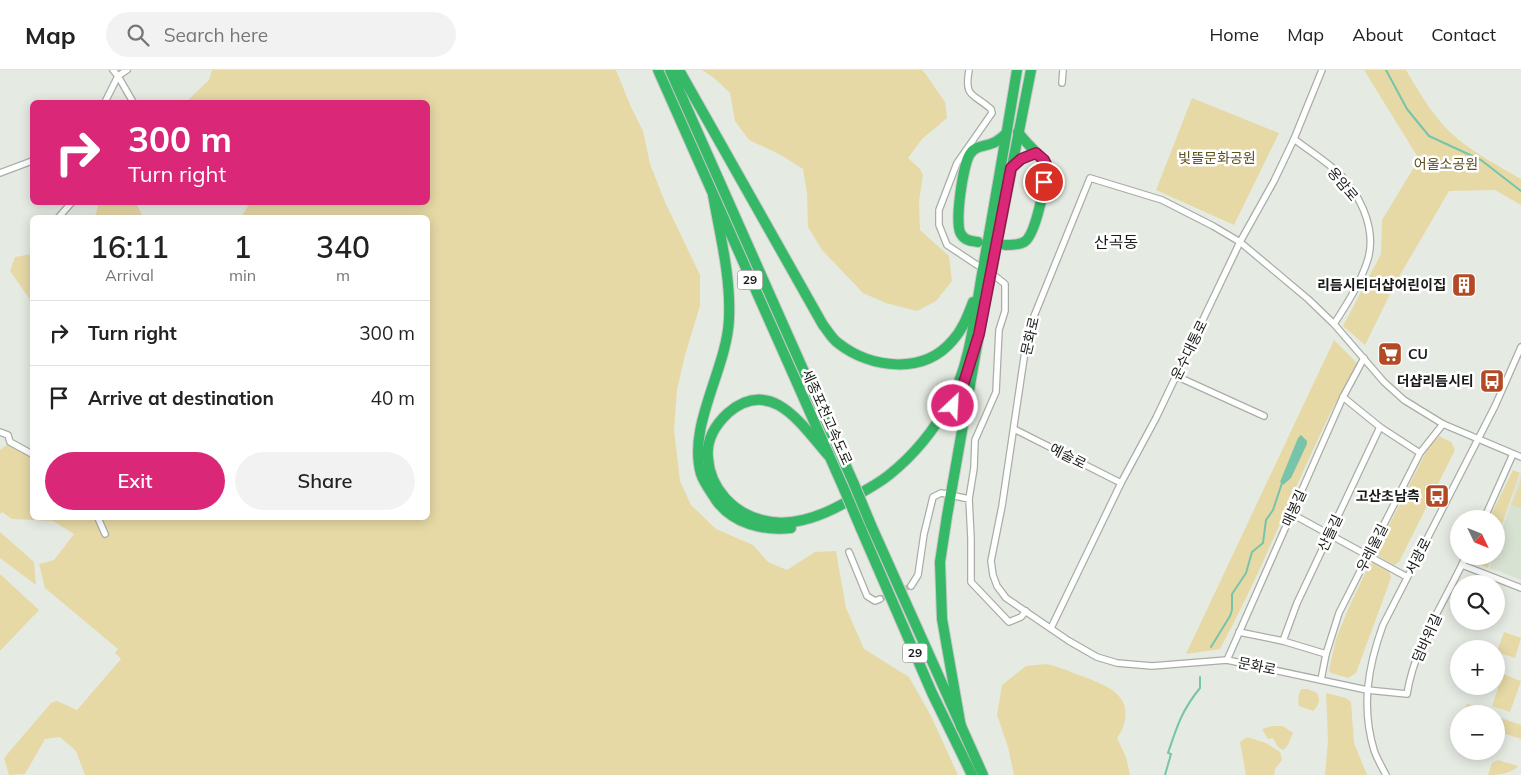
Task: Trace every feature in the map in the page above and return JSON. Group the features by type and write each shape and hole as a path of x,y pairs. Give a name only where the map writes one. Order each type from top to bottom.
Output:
{"highway":[{"name":"세종포천고속도로","path":"658,70 844,489 932,693 972,775"},
{"name":"세종포천고속도로","path":"670,70 983,775"},
{"path":"680,70 824,325 837,342 857,355 876,362 904,365 922,361 938,354 953,341 961,329 981,278"},
{"path":"828,454 792,413 771,401 753,400 736,406 720,420 712,432 708,445 708,458 712,476 721,494 733,506 746,514 763,521 778,522 797,522 836,508 888,476 913,453 952,399 963,370 974,324 1017,70"},
{"path":"961,727 942,619 940,562 979,334 1031,70"},
{"path":"1005,245 1024,243 1029,239 1034,227 1048,168 1044,160 1026,144 1018,132"},
{"path":"978,242 966,240 960,234 958,211 964,174 969,155 976,147 992,143 1006,134"},
{"path":"984,145 994,150 1002,160"},
{"path":"1011,168 1021,159 1036,153"},
{"path":"712,195 730,291 730,320 721,366 700,430 698,452 701,474 709,489 721,506 744,522 777,530 797,528 831,518 874,493 899,474 914,460 946,419 961,392 979,334"}],"street":[{"path":"113,70 132,100"},
{"path":"106,100 118,76 127,70"},
{"path":"969,70 966,86 970,93 991,109 992,113 957,163 939,210 939,225 948,245 977,265"},
{"path":"1062,70 1062,83"},
{"name":"운수대통로","path":"1050,628 1176,376 1240,242 1274,181 1294,139 1322,70"},
{"name":"옹암로","path":"1294,139 1336,170 1353,191 1365,212 1370,235 1368,258 1354,292 1334,324"},
{"path":"0,173 30,162"},
{"name":"문화로","path":"1407,694 1367,690 1227,660 1152,666 1117,663 1097,657 1050,628 1006,598 997,586 991,561 1002,506 1028,331 1090,178 1162,200 1240,242 1308,299 1334,324 1384,382 1404,400 1443,424 1521,457"},
{"path":"61,215 69,205"},
{"path":"994,276 1005,284 1005,311 999,330 996,392 975,440 974,468 969,499 971,582 1009,622 1021,617 1026,612"},
{"name":"서광로","path":"1386,775 1375,753 1369,730 1367,690 1372,653 1382,625 1495,406 1521,347"},
{"name":"매봉길","path":"1227,660 1344,397 1364,358"},
{"path":"1176,376 1264,416"},
{"path":"1344,397 1380,427 1420,452"},
{"name":"우레울길","path":"1321,680 1326,654 1339,613 1420,452 1443,424"},
{"name":"산들길","path":"1283,641 1297,603 1380,427"},
{"name":"예술로","path":"1014,430 1121,483"},
{"path":"0,432 8,435 10,442 30,453"},
{"path":"1488,510 1514,454"},
{"path":"911,586 918,575 924,534 933,497 941,492 947,494"},
{"path":"955,496 969,499"},
{"path":"1292,514 1407,577"},
{"path":"99,520 105,534"},
{"path":"849,552 867,596 875,601 880,599"},
{"path":"1462,565 1521,588"},
{"name":"덤바위길","path":"1407,694 1409,680 1418,652 1462,565"},
{"path":"1239,632 1283,641 1326,654"}],"shaded area":[{"path":"1301,435 1307,441 1307,444 1291,478 1283,485 1280,482 1298,438"},
{"path":"1521,472 1521,580 1490,568 1491,565 1505,565 1505,521"}],"green space":[{"path":"212,70 616,70 643,131 650,164 665,202 700,275 700,306 685,355 677,390 674,430 680,481 691,505 716,529 753,545 768,562 787,570 815,552 836,551 846,608 864,649 909,677 931,716 958,775 85,775 76,751 60,737 45,739 25,774 9,775 4,758 51,703 57,701 77,710 121,659 115,653 118,649 45,588 39,564 54,560 74,534 53,521 32,520 430,520 430,215 242,215 249,205 430,205 430,100 188,100 209,80"},
{"path":"702,70 922,70 945,102 947,118 922,139 908,158 920,169 923,175 919,201 920,230 949,256 952,281 936,301 917,311 886,303 863,293 822,250 808,227 807,193 803,169 781,155 749,140 735,121 730,93"},
{"name":"어울소공원","path":"1364,70 1406,70 1430,108 1451,133 1489,161 1521,179 1521,205 1495,190 1449,191 1396,282 1365,345 1343,326 1381,254 1382,220 1419,159"},
{"name":"빛뜰문화공원","path":"1192,98 1279,133 1234,225 1156,190"},
{"path":"98,205 137,205 142,215 96,215"},
{"path":"30,254 30,300 10,271 15,257"},
{"path":"1334,340 1358,364 1328,418 1249,592 1220,649 1186,654"},
{"path":"1439,436 1451,442 1455,450 1399,562 1394,565 1377,555 1377,549 1429,446"},
{"path":"8,444 30,456 30,520 12,519 2,512 0,514 0,450"},
{"path":"1513,470 1520,473 1505,516 1505,510 1493,510"},
{"path":"1521,481 1521,508 1512,505"},
{"path":"0,532 34,562 36,585 0,558"},
{"path":"1374,563 1389,571 1391,578 1356,673 1348,678 1331,673 1329,670 1336,639 1369,565"},
{"path":"0,574 39,610 0,651"},
{"path":"1504,632 1521,638 1515,658 1505,655 1505,640 1501,640"},
{"path":"1046,664 1095,681 1110,689 1121,699 1125,706 1126,714 1123,728 1117,738 1126,757 1130,775 1014,775 1008,747 997,715 1002,685 1026,666"},
{"path":"1505,675 1521,681 1510,712 1505,710 1505,705 1492,705 1496,695 1505,695"},
{"path":"1301,689 1308,689 1317,693 1319,702 1313,711 1299,706 1298,698"},
{"path":"1326,693 1346,698 1351,702 1354,743 1367,775 1325,775 1328,740"},
{"path":"1505,719 1521,725 1521,739 1505,734"},
{"path":"1272,726 1283,726 1293,733 1288,745 1283,750 1278,747 1273,738 1268,739 1262,729"},
{"path":"1247,737 1266,743 1280,752 1282,760 1275,769 1274,775 1246,775 1240,742"},
{"path":"1498,760 1518,766 1508,772 1488,775 1492,763"}],"waterway":[{"path":"1386,70 1407,109 1429,136 1481,160 1521,191"},
{"path":"1211,647 1230,616 1232,594 1246,573 1252,552 1263,543 1266,520 1273,510 1282,483"},
{"path":"1165,775 1171,754 1168,753 1174,735 1184,711 1200,688 1200,677"}],"tunnel":[{"path":"880,599 911,586"}],"place":[{"name":"리듬시티더샵어린이집","path":"1464,285"},
{"name":"CU","path":"1390,354"},
{"name":"더샵리듬시티","path":"1492,381"},
{"name":"고산초남측","path":"1437,496"}],"district":[{"name":"산곡동","path":"1116,242"}],"route":[{"path":"953,406 961,392 979,334 1011,168 1021,159 1036,153 1044,160 1048,168 1044,182"}]}
